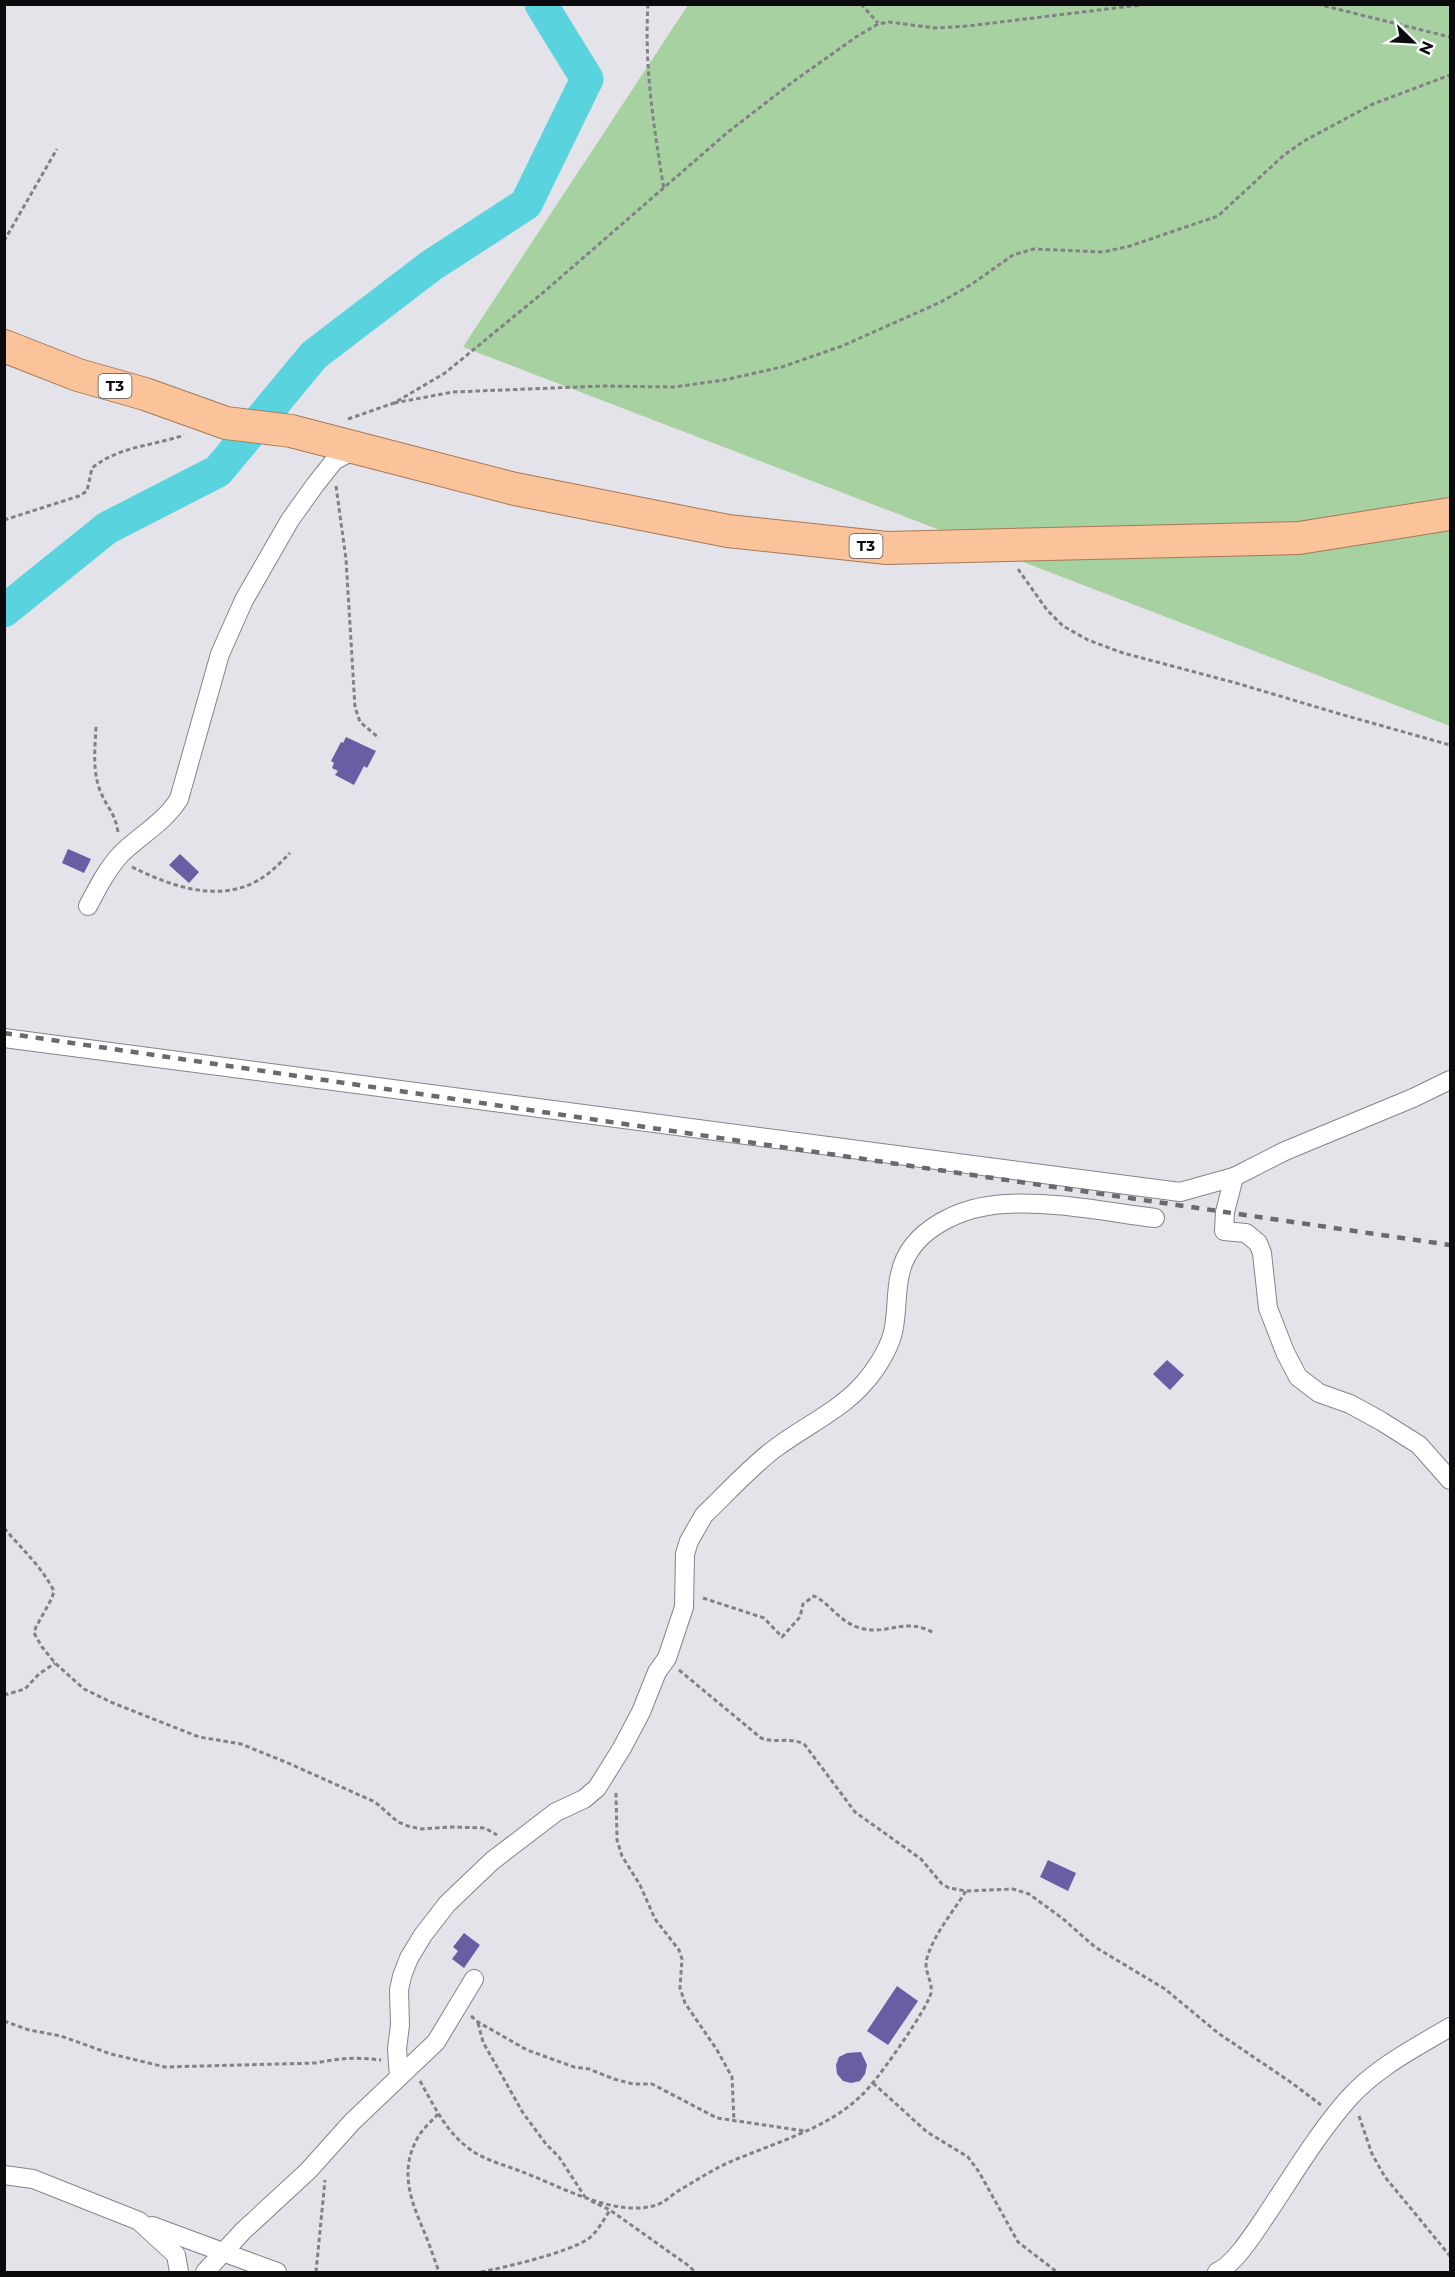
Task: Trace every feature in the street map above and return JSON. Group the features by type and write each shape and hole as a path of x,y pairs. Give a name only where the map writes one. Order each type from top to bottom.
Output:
{"highway":[{"name":"T3","path":"4,346 78,375 145,394 221,421 291,431 515,489 728,531 887,548 1299,538 1450,514"}],"street":[{"path":"88,906 119,857 171,812 179,799 220,654 239,611 290,520 331,465 357,448"},
{"path":"4,1038 1180,1192 1234,1177 1285,1151 1413,1098 1450,1080"},
{"path":"1234,1177 1225,1212 1224,1231 1246,1233 1258,1243 1262,1253 1268,1308 1285,1352 1298,1377 1319,1393 1350,1404 1419,1445 1450,1480"},
{"path":"402,2069 399,1990 409,1958 423,1935 447,1904 510,1846 556,1812 584,1799 597,1788 641,1712 657,1672 667,1658 684,1607 685,1554 688,1541 704,1515 774,1449 850,1397 865,1383 881,1360 892,1337 900,1273 914,1243 925,1232 945,1220 982,1207 1006,1204 1086,1209 1155,1218"},
{"path":"205,2272 243,2230 308,2172 402,2069 436,2042 474,1979"},
{"path":"1220,2272 1254,2233 1334,2116 1349,2098 1376,2073 1450,2027"},
{"path":"4,2175 33,2179 277,2272"},
{"path":"139,2221 176,2255 179,2272"}],"path":[{"path":"648,4 646,31 650,107 664,190"},
{"path":"861,4 878,24"},
{"path":"394,403 445,373 664,190 728,132 838,49 878,24 889,22 935,28 968,26 1148,4"},
{"path":"1317,4 1450,38"},
{"path":"343,420 394,403 453,392 603,386 674,387 724,380 782,367 851,342 941,302 972,284 1013,255 1034,249 1103,252 1130,246 1218,216 1284,155 1304,141 1373,104 1450,75"},
{"path":"4,241 57,149"},
{"path":"4,520 79,496 87,491 92,468 106,459 143,444 178,437 221,421"},
{"path":"331,465 346,559 355,707 360,722 379,738"},
{"path":"1001,545 1047,610 1063,626 1088,640 1123,653 1450,745"},
{"path":"96,726 95,770 101,794 115,815 119,857 153,877 197,891 216,891 238,888 253,882 270,872 290,853"},
{"path":"4,1528 30,1555 54,1590 34,1633 55,1663 84,1689 199,1737 241,1744 288,1763 368,1798 408,1826 421,1829 485,1828 510,1846"},
{"path":"685,1590 708,1601 764,1618 782,1637 800,1617 803,1604 814,1596 842,1620 858,1628 875,1630 909,1625 922,1627 934,1633"},
{"path":"667,1658 761,1738 780,1742 799,1741 805,1745 855,1812 915,1854 942,1884 949,1888 966,1891 1013,1889 1029,1894 1062,1918 1095,1947 1165,1989 1218,2032 1292,2082 1334,2116"},
{"path":"4,1695 25,1689 46,1668 55,1663"},
{"path":"610,1768 618,1802 617,1840 622,1856 640,1885 655,1919 679,1950 682,1959 680,1988 685,2003 717,2050 732,2077 734,2121"},
{"path":"478,2022 483,2042 523,2113 546,2144 559,2157 586,2198 622,2206 644,2207 660,2204 731,2161 827,2121 859,2098 873,2083 930,1996 927,1960 935,1941 966,1891"},
{"path":"459,2005 478,2022 528,2050 574,2067 589,2069 633,2084 652,2084 717,2118 806,2131"},
{"path":"4,2021 29,2031 61,2036 111,2054 165,2067 316,2063 338,2058 363,2057 402,2069 466,2147 482,2158 518,2170 610,2210 695,2272"},
{"path":"873,2083 927,2132 968,2157 979,2172 1018,2242 1057,2272"},
{"path":"1349,2098 1357,2111 1372,2154 1385,2177 1450,2256"},
{"path":"438,2114 417,2138 411,2157 408,2193 439,2272"},
{"path":"316,2272 330,2146"},
{"path":"481,2272 563,2250 589,2239 610,2210"}],"green space":[{"path":"688,5 1450,5 1450,726 463,347"}],"building":[{"path":"346,737 376,751 367,768 364,766 354,785 335,775 338,771 332,768 334,763 331,761"},
{"path":"68,849 91,859 84,873 62,863"},
{"path":"180,854 199,872 189,883 169,865"},
{"path":"1167,1360 1184,1375 1170,1390 1153,1374"},
{"path":"1048,1860 1076,1873 1068,1891 1040,1877"},
{"path":"464,1933 480,1945 464,1968 452,1959 458,1951 453,1947"},
{"path":"897,1986 918,2001 888,2045 867,2031"},
{"path":"861,2052 867,2065 865,2074 860,2081 851,2083 843,2081 837,2074 836,2065 839,2057 847,2053"}],"waterway":[{"path":"4,611 107,528 218,471 314,355 432,265 526,204 587,79 541,4"}],"railway":[{"path":"4,1033 1450,1245"}]}
